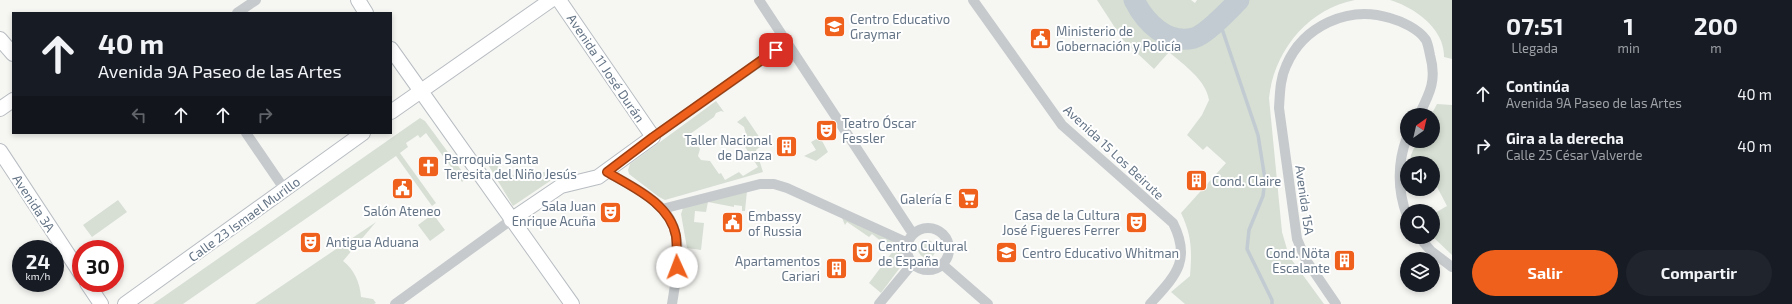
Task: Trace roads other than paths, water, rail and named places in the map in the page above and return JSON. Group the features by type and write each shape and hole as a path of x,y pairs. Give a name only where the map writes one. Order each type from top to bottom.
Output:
{"street":[{"path":"238,12 256,0"},
{"path":"358,0 365,12"},
{"path":"392,111 551,0"},
{"name":"Avenida 11 José Durán","path":"559,0 653,137"},
{"path":"759,0 788,42 911,239"},
{"name":"Avenida 15 Los Beirute","path":"973,0 1062,125 1173,223 1181,244 1179,268 1150,304"},
{"name":"Avenida 15A","path":"1336,304 1306,260 1297,239 1279,108 1280,89 1286,66 1298,46 1316,29 1337,18 1360,14 1384,16 1406,25 1426,40 1433,66 1433,81 1422,108"},
{"path":"0,39 12,53"},
{"path":"395,304 560,186 567,183 592,180 607,172 653,137 788,42"},
{"path":"392,50 572,304"},
{"path":"0,109 12,101"},
{"path":"247,134 285,190"},
{"name":"Calle 23 Ismael Murillo","path":"125,304 362,134"},
{"path":"1403,148 1399,173 1401,196 1403,204"},
{"name":"Avenida 3A","path":"0,151 72,260"},
{"path":"607,172 625,182 662,208 670,220 676,235 677,267 672,304"},
{"path":"662,208 760,184 774,184 911,239"},
{"path":"923,228 939,230 949,244 946,260 942,264 931,269 924,269 913,263 908,254 911,239 923,228"},
{"path":"1425,244 1431,251 1452,267"},
{"path":"879,304 913,263"},
{"path":"942,264 988,304"},
{"path":"93,292 101,304"}],"waterway":[{"path":"1134,0 1144,16 1158,30 1166,35 1184,39 1194,38 1205,32 1239,0"},
{"path":"1219,20 1258,135 1265,179 1263,196 1249,230 1247,249 1272,300 1272,304"}],"place":[{"name":"Centro Educativo Graymar","path":"834,26"},
{"name":"Ministerio de Gobernación y Policía","path":"1041,38"},
{"name":"Teatro Óscar Fessler","path":"826,130"},
{"name":"Taller Nacional de Danza","path":"787,147"},
{"name":"Parroquia Santa Teresita del Niño Jesús","path":"429,166"},
{"name":"Cond. Claire","path":"1196,181"},
{"name":"Salón Ateneo","path":"402,189"},
{"name":"Galería E","path":"968,199"},
{"name":"Sala Juan Enrique Acuña","path":"611,213"},
{"name":"Casa de la Cultura José Figueres Ferrer","path":"1136,222"},
{"name":"Embassy of Russia","path":"733,223"},
{"name":"Antigua Aduana","path":"310,242"},
{"name":"Centro Cultural de España","path":"863,253"},
{"name":"Centro Educativo Whitman","path":"1006,253"},
{"name":"Cond. Nöta Escalante","path":"1345,260"},
{"name":"Apartamentos Cariari","path":"836,268"}]}
